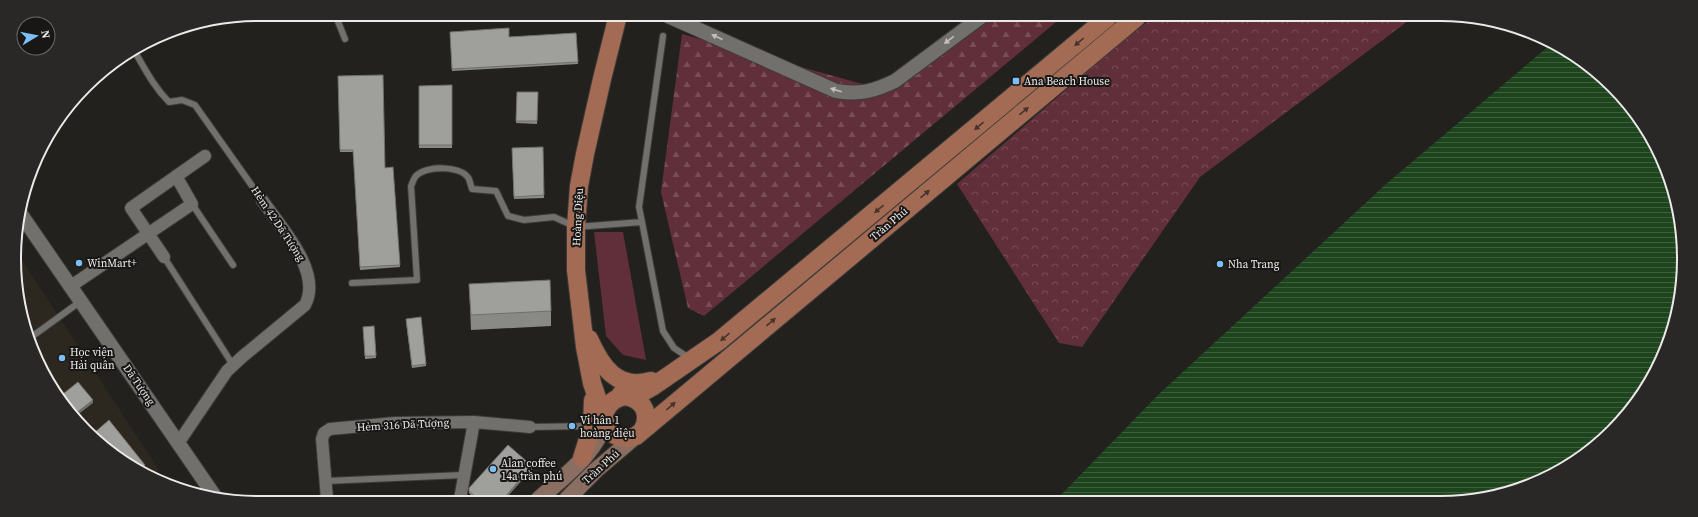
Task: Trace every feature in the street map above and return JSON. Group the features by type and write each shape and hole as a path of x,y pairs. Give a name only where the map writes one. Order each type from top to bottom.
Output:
{"main road":[{"name":"Hoàng Diệu","path":"599,423 593,404 592,383 585,347 576,270 576,227 579,186 585,154 616,21"},
{"name":"Trần Phú","path":"624,396 640,393 670,375 719,341 1103,21"},
{"name":"Trần Phú","path":"570,496 596,470 1132,21"},
{"path":"582,317 598,367 613,390 624,396 637,400 646,412 646,418 639,434 623,439 616,437 599,423"},
{"path":"587,335 602,364 611,374 620,380 630,383 643,383 670,375"},
{"path":"582,458 608,407 618,398 624,396"},
{"name":"Trần Phú","path":"542,496 582,458"}],"street":[{"path":"679,21 836,91 852,93 881,88 895,81 976,21"},
{"path":"164,256 131,208 205,156"},
{"path":"71,286 192,204 176,176"},
{"name":"Hẻm 42 Dã Tượng","path":"178,442 233,365 305,305 311,291 308,271 302,258 262,200"},
{"name":"Dã Tượng","path":"25,220 211,491"},
{"path":"460,496 463,475 474,422"},
{"name":"Hẻm 316 Dã Tượng","path":"327,496 322,439 324,433 330,430 395,423 474,422 530,427"}],"lane":[{"path":"338,21 345,39"},
{"path":"663,36 639,207 663,331 674,348 686,356 696,357"},
{"name":"Hẻm 42 Dã Tượng","path":"137,55 160,94 169,102 182,100 196,105 262,200"},
{"path":"352,283 417,280 411,186 416,176 422,172 438,168 458,170 469,179 472,189 496,191 508,216 524,220 554,217 576,227 642,222"},
{"path":"192,204 233,265"},
{"path":"164,256 233,365"},
{"path":"34,335 81,300"},
{"path":"530,427 599,423"},
{"path":"326,481 463,475"}],"shaded area":[{"path":"1548,47 1584,70 1618,102 1637,127 1653,153 1664,182 1669,197 1675,228 1677,258 1676,274 1675,289 1669,320 1653,364 1628,403 1596,437 1571,456 1545,472 1501,488 1470,494 1440,496 1060,496 1158,395 1385,185"},
{"name":"Học viện Hải quân","path":"21,259 159,470 156,473 153,472 114,447 80,415 61,390 45,364 29,320 23,289"}],"green space":[{"path":"988,21 1057,21 704,316 688,308 661,192 682,34 888,91"},
{"path":"1149,21 1408,21 1200,177 1082,347 1059,343 957,184 1121,42"},
{"path":"594,232 623,232 646,360 623,355 606,336"}],"building":[{"path":"509,28 509,37 576,33 578,62 452,69 450,32"},
{"path":"383,75 385,168 393,167 400,265 360,267 353,150 340,150 338,76"},
{"path":"452,85 452,145 419,145 419,86"},
{"path":"517,92 538,92 537,121 516,121"},
{"path":"543,147 544,195 514,197 512,148"},
{"path":"550,280 551,311 471,315 469,284"},
{"path":"421,317 426,364 412,366 406,319"},
{"path":"374,326 376,356 365,356 363,327"},
{"path":"78,382 93,400 78,412 63,394"},
{"path":"109,420 145,465 144,466 114,447 96,431"},
{"path":"508,445 532,466 506,496 475,496 469,491 469,488"}],"place":[{"name":"Ana Beach House","path":"1016,81"},
{"name":"WinMart+","path":"79,263"},
{"name":"Nha Trang","path":"1220,264"},
{"name":"Học viện Hải quân","path":"62,358"},
{"name":"Vi hân 1 hoàng diệu","path":"572,426"},
{"name":"Alan coffee 14a trần phú","path":"493,469"}]}
